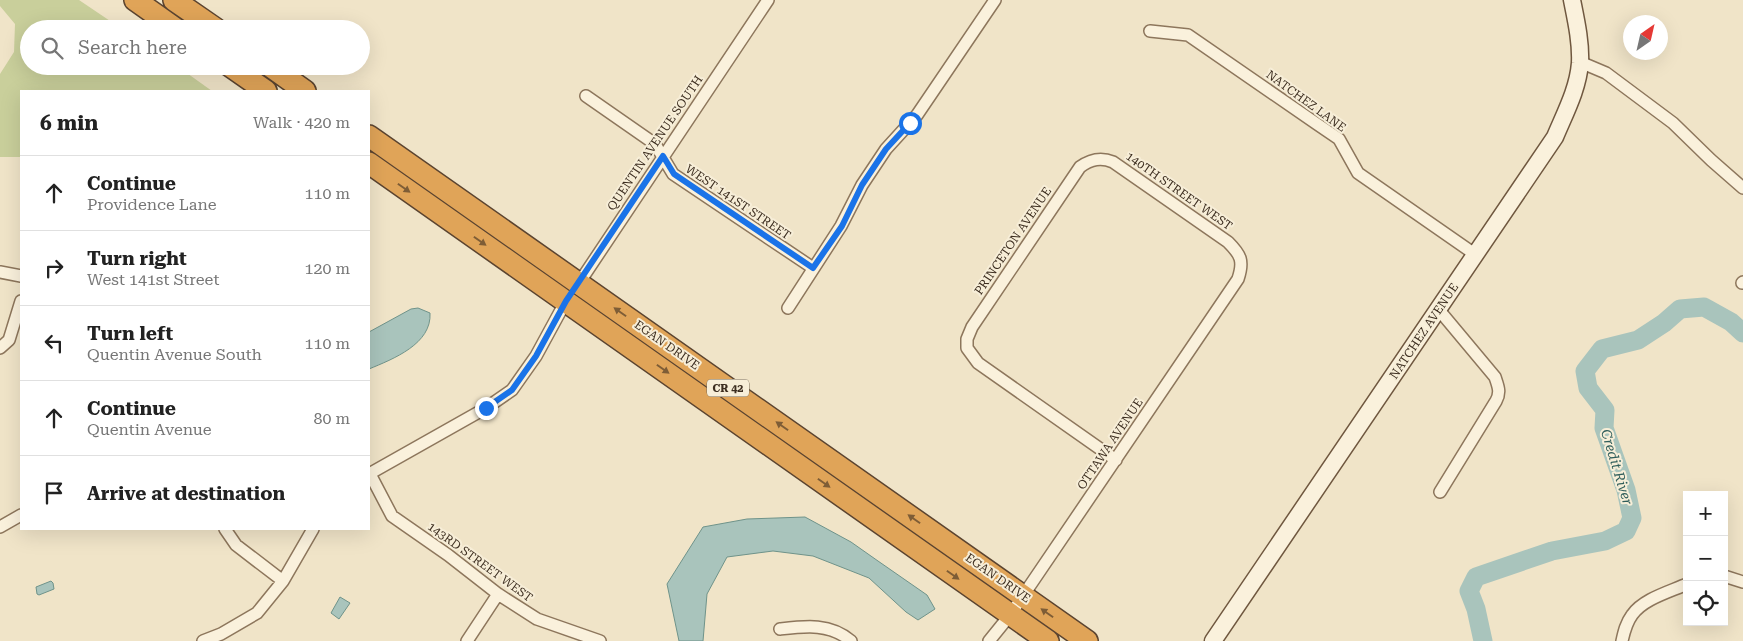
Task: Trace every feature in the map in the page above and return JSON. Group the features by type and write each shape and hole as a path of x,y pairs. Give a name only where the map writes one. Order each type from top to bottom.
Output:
{"highway":[{"path":"135,0 163,20"},
{"path":"174,0 203,20"},
{"path":"243,75 265,90"},
{"path":"283,75 304,90"},
{"name":"EGAN DRIVE","path":"370,137 1087,641"},
{"name":"EGAN DRIVE","path":"370,164 1048,641"}],"street":[{"name":"QUENTIN AVENUE SOUTH","path":"370,473 486,408 512,390 536,356 566,301 768,0"},
{"path":"788,308 842,226 855,196 881,156 917,115 995,0"},
{"name":"NATCHEZ AVENUE","path":"1213,641 1555,137 1573,96 1580,62 1577,25 1572,0"},
{"name":"NATCHEZ LANE","path":"1150,31 1188,35 1340,139 1358,173 1476,255"},
{"path":"1580,62 1606,74 1673,123 1743,188"},
{"name":"WEST 141ST STREET","path":"586,96 655,144 674,174 813,268"},
{"name":"140TH STREET WEST","path":"1095,159 1105,159 1113,162 1228,242 1241,257"},
{"name":"PRINCETON AVENUE","path":"1095,159 1087,161 1080,167 972,327 967,339 967,348 978,363 1116,460"},
{"name":"OTTAWA AVENUE","path":"989,641 1010,615 1238,279 1242,268 1241,257"},
{"path":"0,272 20,276"},
{"path":"0,348 9,340 20,303"},
{"path":"1439,310 1494,377 1499,387 1499,396 1440,492"},
{"name":"143RD STREET WEST","path":"370,476 392,516 448,555 498,594 537,619 600,641"},
{"path":"0,527 20,516"},
{"path":"226,530 236,545 283,581"},
{"path":"203,641 221,634 257,613 283,581 312,530"},
{"path":"1728,577 1743,582"},
{"path":"1622,641 1632,614 1652,599 1683,586"},
{"path":"467,641 498,594"},
{"path":"780,629 806,626 824,627 838,632 851,641"}],"green space":[{"path":"0,0 79,0 109,20 20,20 20,75 190,75 211,90 20,90 20,157 0,157 0,74 14,52 15,24 0,6"}],"water":[{"path":"418,308 430,313 429,324 425,333 409,349 370,369 370,331 411,309"},
{"path":"805,517 851,542 927,595 935,609 918,620 906,612 869,578 813,556 773,551 727,557 707,594 703,641 679,641 667,584 703,527 747,519"},
{"path":"51,581 54,589 39,595 37,594 36,587"},
{"path":"340,597 350,603 339,619 331,613"}],"waterway":[{"name":"Credit River","path":"1483,641 1476,609 1469,591 1476,577 1552,551 1605,541 1626,531 1632,518 1626,490 1604,428 1605,410 1588,388 1585,371 1602,349 1638,340 1664,323 1680,309 1704,307 1731,322 1743,333"}],"route":[{"path":"486,408 512,390 536,356 566,301 663,156 674,174 813,268 842,226 855,196 886,149 910,123"}]}
